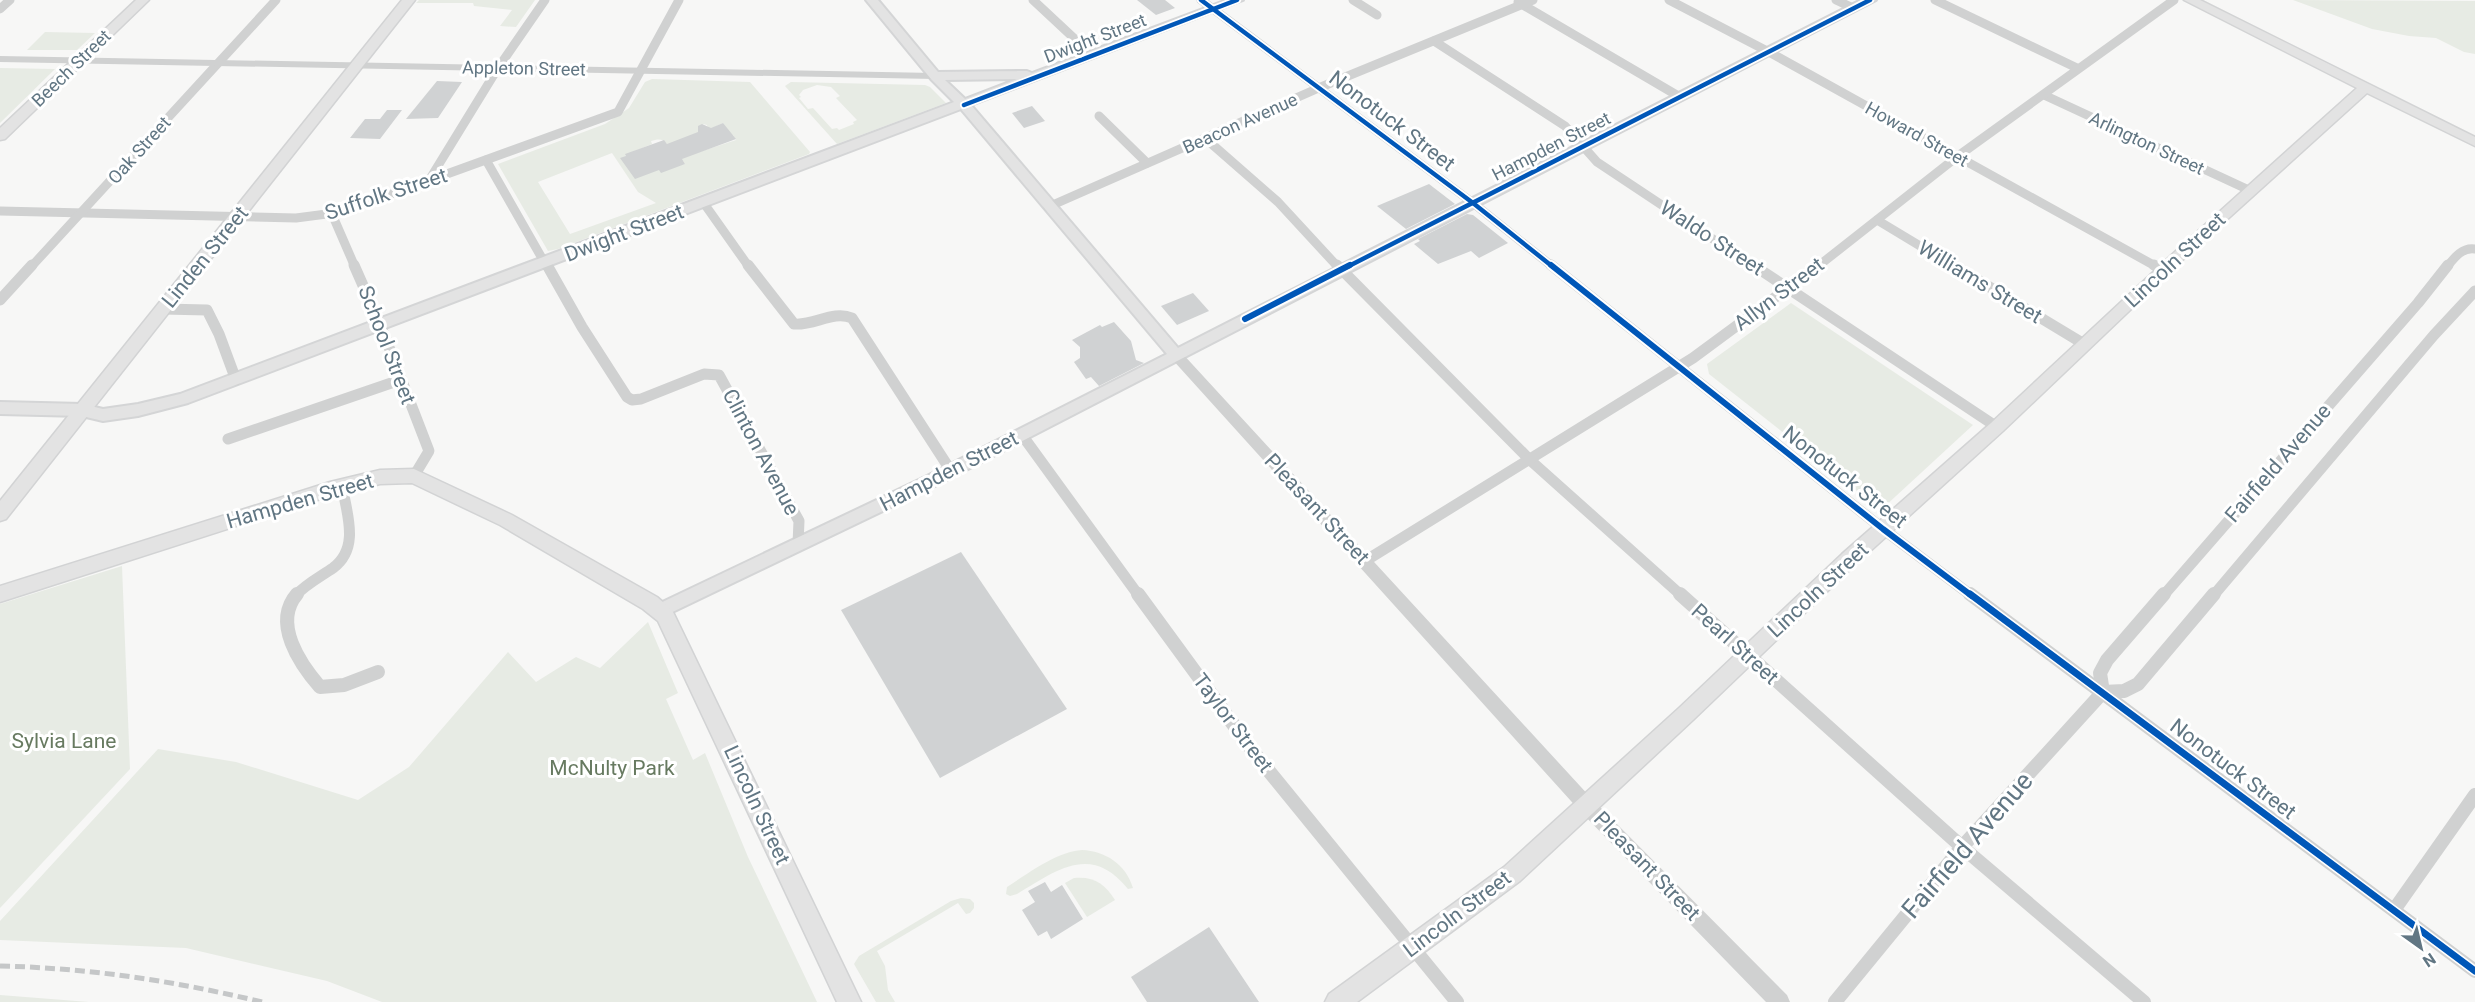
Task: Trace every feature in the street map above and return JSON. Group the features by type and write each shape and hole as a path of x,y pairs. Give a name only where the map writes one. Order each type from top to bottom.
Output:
{"main road":[{"name":"Beech Street","path":"0,136 143,0"},
{"name":"Linden Street","path":"0,514 409,0"},
{"name":"Pleasant Street","path":"872,0 934,76 964,105 1048,207 1176,355"},
{"name":"Dwight Street","path":"0,408 82,410 103,415 138,410 183,399 1237,0"},
{"name":"Hampden Street","path":"0,594 342,486 380,477 414,476 506,520 660,611 951,471 1870,0"},
{"path":"2190,0 2475,142"},
{"name":"Appleton Street","path":"934,76 1005,77 1047,72"},
{"name":"Lincoln Street","path":"1337,1002 1512,874 1883,529 1997,427 2163,270 2365,88"},
{"name":"Lincoln Street","path":"660,611 679,640 849,1002"}],"street":[{"path":"0,9 10,0"},
{"name":"Oak Street","path":"0,300 276,0"},
{"path":"428,182 498,68 545,0"},
{"path":"638,70 653,49 679,0"},
{"path":"1033,0 1092,56"},
{"name":"Nonotuck Street","path":"1201,0 1321,87 1473,203 1883,529 2475,971"},
{"path":"1353,0 1377,15"},
{"name":"Beacon Avenue","path":"1048,207 1321,87 1434,41 1518,2 1533,0"},
{"name":"Howard Street","path":"1669,0 1769,52 2163,270"},
{"path":"1836,0 1853,8"},
{"path":"1935,0 2077,68"},
{"name":"Allyn Street","path":"1365,561 1680,366 1788,288 1958,156 2174,0"},
{"path":"1518,2 1680,97"},
{"name":"Waldo Street","path":"1434,41 1565,126 1598,162 1997,427"},
{"name":"Appleton Street","path":"0,59 934,76"},
{"name":"Suffolk Street","path":"0,211 296,218 332,214 428,182 618,112 638,70"},
{"name":"Arlington Street","path":"2044,95 2251,191"},
{"path":"1099,116 1147,163"},
{"name":"Pearl Street","path":"1206,139 1278,202 1341,270 1530,460 1962,847 2144,1002"},
{"name":"Clinton Avenue","path":"486,160 582,327 627,397 641,399 704,374 719,375 799,520 798,544"},
{"path":"703,202 734,247 794,324 803,325 842,314 852,318 951,471"},
{"name":"School Street","path":"332,214 380,324 429,451 414,476"},
{"name":"Williams Street","path":"1877,220 2084,344"},
{"name":"Fairfield Avenue","path":"2103,692 2100,674 2107,660 2418,303 2456,255 2470,248 2475,249"},
{"name":"Fairfield Avenue","path":"1834,1002 1962,847 2103,692 2124,691 2138,684 2427,344 2475,291"},
{"path":"163,309 207,310 236,380"},
{"name":"Pleasant Street","path":"1176,355 1586,805 1780,1002"},
{"path":"228,439 400,380"},
{"name":"Taylor Street","path":"1022,435 1255,754 1457,1002"},
{"path":"342,486 349,529 348,550 333,569 293,597 287,609 287,628 305,672 320,687 344,685 378,672"},
{"path":"2394,910 2475,795"}],"green space":[{"path":"419,0 535,0 516,27 500,26 512,10 474,6 473,3 416,3"},
{"path":"2293,0 2475,1 2475,54 2464,52 2436,38 2372,29"},
{"path":"45,32 95,33 77,50 27,50"},
{"path":"0,68 55,69 0,123"},
{"path":"652,79 750,82 810,152 548,251 498,164 605,124 629,108 645,82","holes":["723,123 728,137 733,135 736,140 681,158 685,164 659,170 625,155 652,144 651,141 660,140 668,145 704,131 698,128 703,124 707,125 708,130","612,153 638,192 656,203 570,234 538,182"]},
{"path":"791,82 925,85 946,103 837,144 785,86","holes":["817,85 831,87 840,96 836,98 857,120 853,122 854,124 839,130 832,129 813,108 808,109 799,98 803,90"]},
{"path":"1791,303 1973,425 1883,508 1876,506 1709,374 1707,364"},
{"name":"Sylvia Lane","path":"122,566 130,769 0,908 0,604"},
{"name":"McNulty Park","path":"648,622 678,693 666,699 693,760 705,753 748,857 817,1002 382,1002 327,981 186,948 0,940 0,921 158,749 236,762 358,800 409,767 508,652 536,682 576,657 600,668"},
{"path":"1082,850 1099,853 1114,860 1125,872 1133,888 1128,889 1114,875 1101,867 1087,864 1074,865 1060,870 1017,894 1010,896 1006,894 1007,887 1043,864 1062,855"},
{"path":"1074,878 1087,878 1098,882 1115,900 1087,917 1065,883"},
{"path":"961,898 970,899 974,903 974,908 970,913 966,914 958,903 877,951 885,966 888,990 895,1002 876,1002 854,964 859,956 951,901"},
{"path":"0,995 89,1002 0,1002"}],"building":[{"path":"1137,0 1165,0 1175,8 1156,15"},
{"path":"437,81 462,82 438,118 406,119"},
{"path":"1032,106 1045,121 1024,128 1012,113"},
{"path":"387,110 402,110 380,139 350,138 365,119 380,119"},
{"path":"723,123 736,139 682,159 685,164 661,173 659,170 635,179 620,158 626,156 625,154 664,140 667,144 698,132 698,126 702,124 711,128"},
{"path":"1429,184 1455,204 1406,229 1377,206"},
{"path":"1467,214 1473,215 1508,243 1479,258 1471,251 1438,264 1414,244 1420,241 1418,239"},
{"path":"1193,293 1209,311 1177,325 1161,306"},
{"path":"1114,322 1131,341 1136,360 1144,363 1099,386 1091,377 1086,379 1074,362 1080,358 1080,347 1072,340 1100,325 1102,327"},
{"path":"961,552 1067,709 940,778 841,610"},
{"path":"1045,882 1051,892 1062,885 1083,919 1051,939 1047,931 1038,936 1022,910 1035,902 1028,891"},
{"path":"1209,927 1259,1002 1147,1002 1131,977"}],"railway":[{"path":"0,966 132,977 262,1002"}],"cycle path":[{"path":"1201,0 1473,203 1883,529 2475,971"},
{"path":"964,105 1237,0"},
{"path":"1245,319 1870,0"}]}
